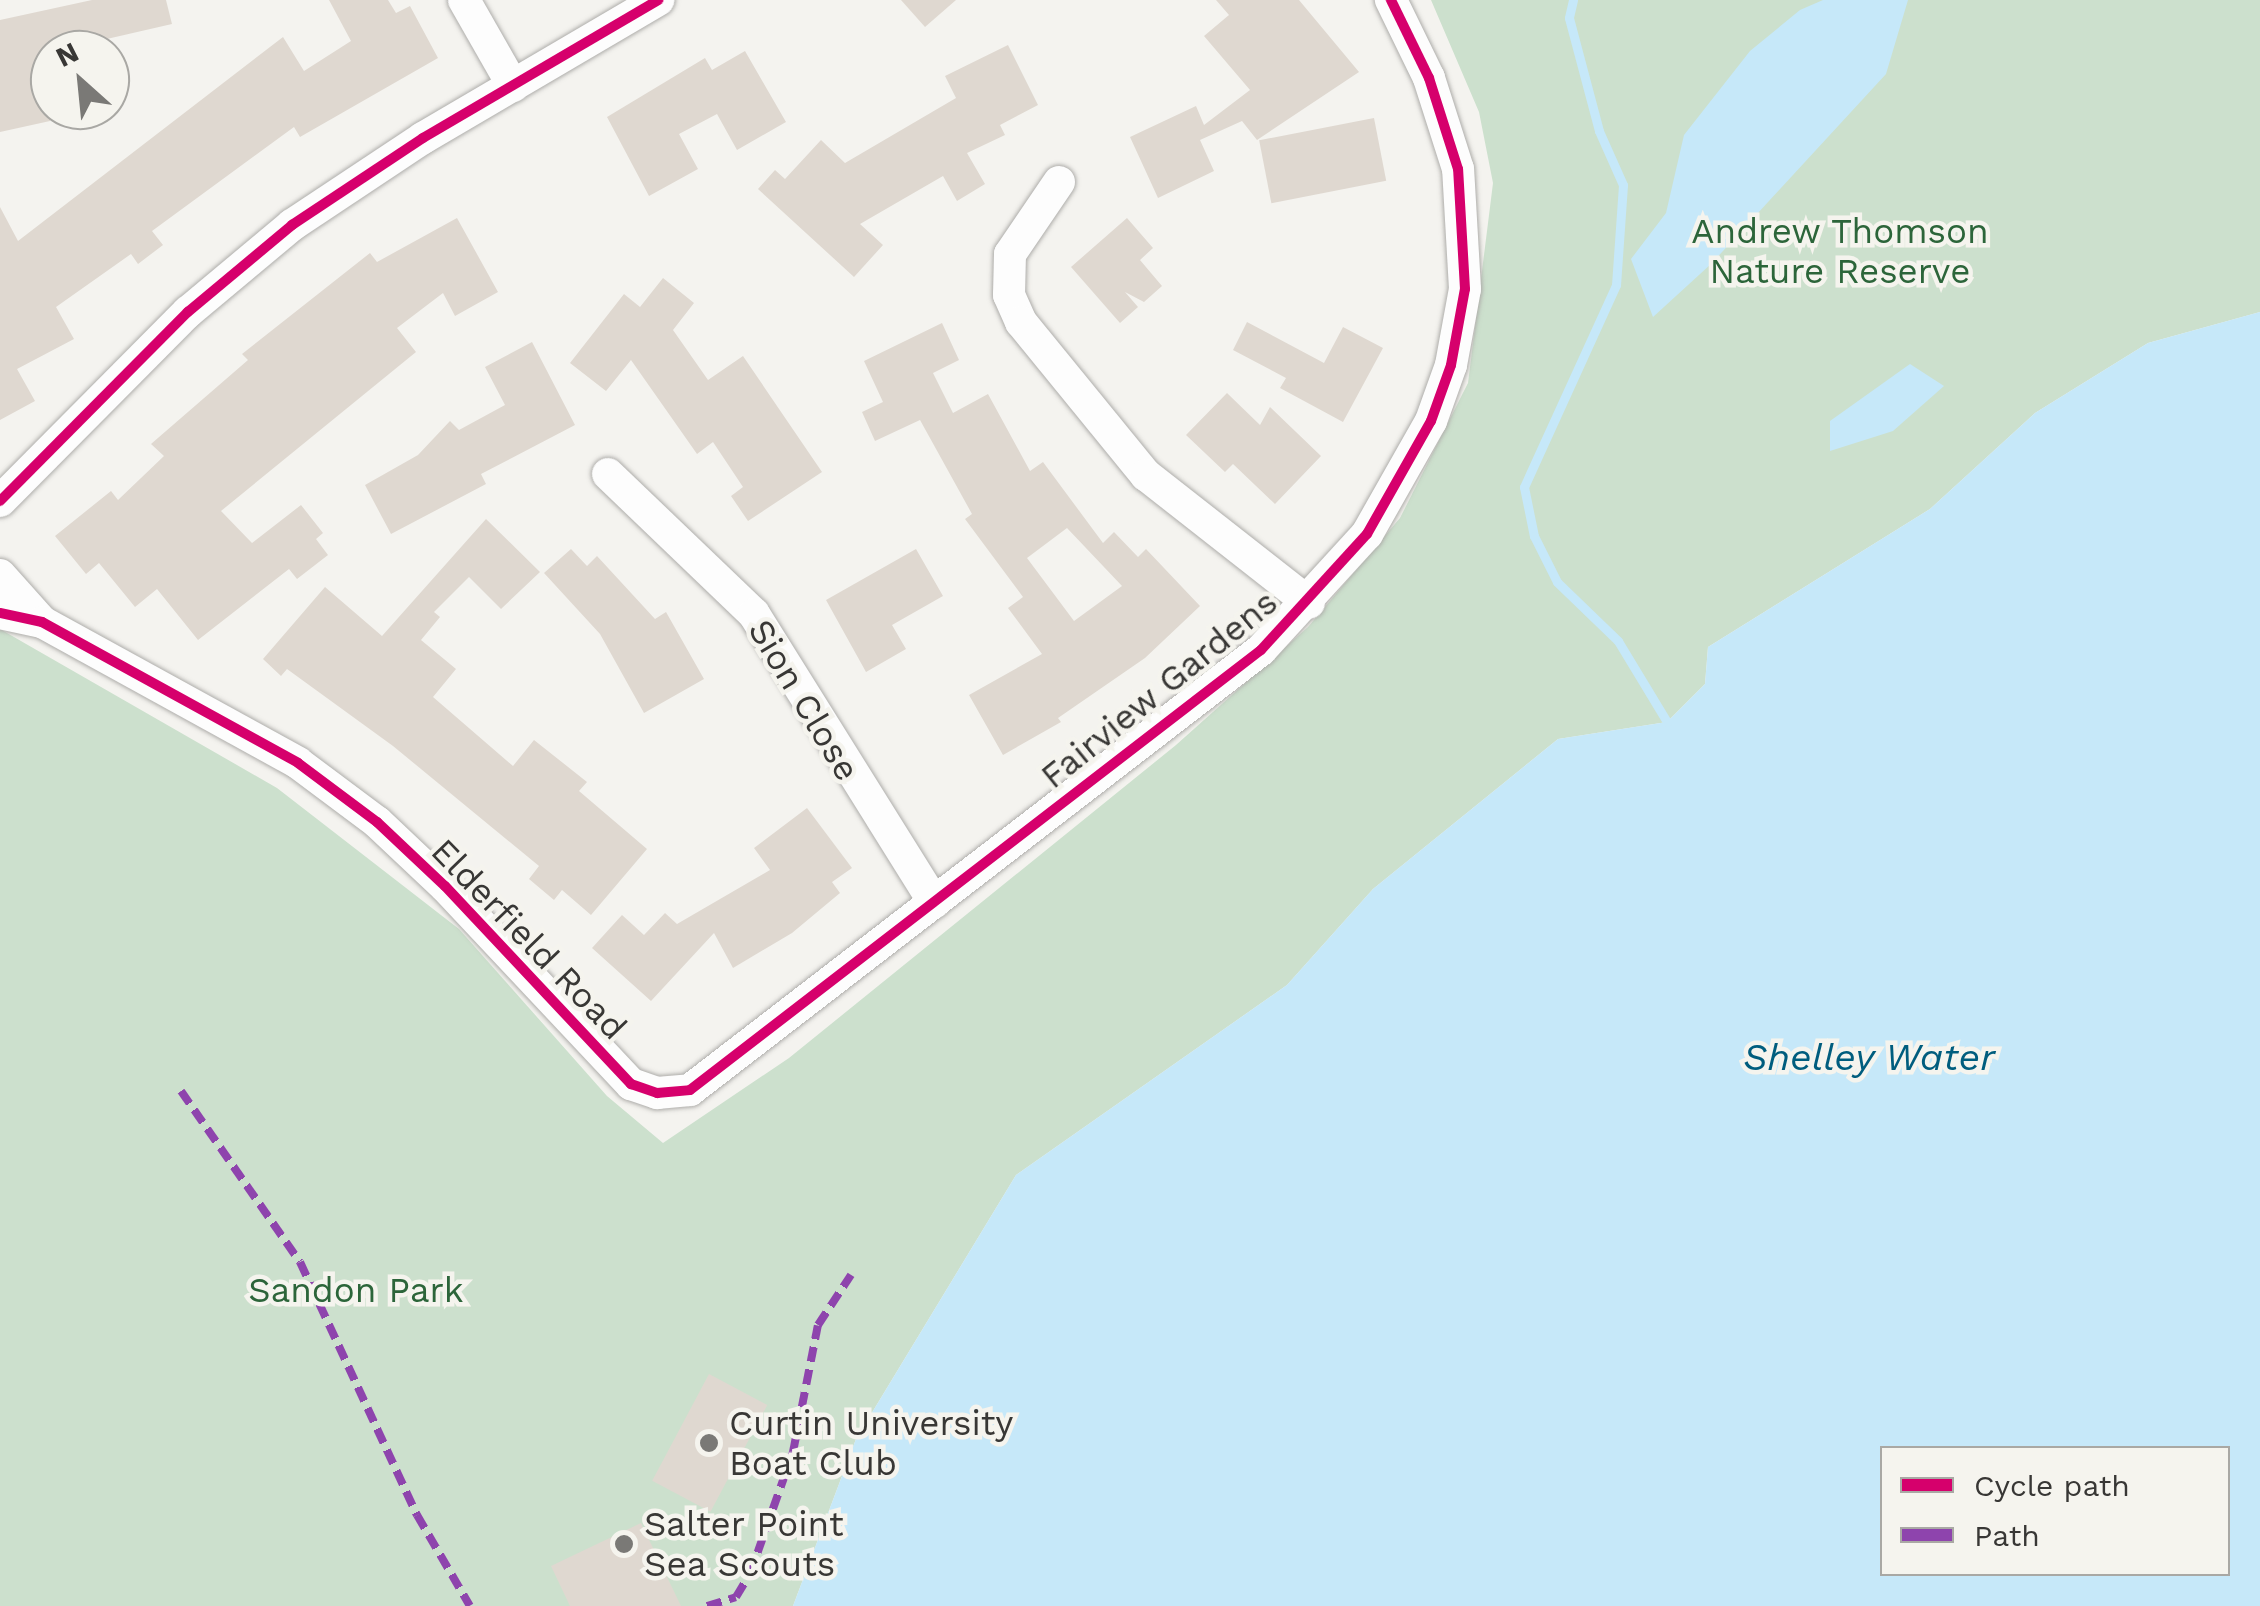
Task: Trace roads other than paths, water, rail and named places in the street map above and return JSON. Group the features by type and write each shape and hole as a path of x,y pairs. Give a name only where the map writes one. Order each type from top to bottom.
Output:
{"street":[{"path":"464,0 513,86"},
{"path":"0,501 239,268 352,183 658,0"},
{"name":"Fairview Gardens","path":"658,1094 698,1086 1261,650 1367,534 1431,421 1451,365 1465,289 1458,168 1429,78 1392,0"},
{"path":"1059,182 1022,229 1006,265 1021,322 1146,475 1308,602"},
{"name":"Sion Close","path":"608,474 754,614 934,902"},
{"name":"Elderfield Road","path":"0,575 42,622"},
{"name":"Elderfield Road","path":"0,613 42,622 298,763 377,822 622,1077 658,1094"}],"water":[{"path":"1823,0 1908,0 1886,74 1711,264 1653,317 1631,259 1666,213 1684,135 1750,51 1800,10"},
{"name":"Shelley Water","path":"2260,312 2260,1606 793,1606 856,1439 1016,1175 1287,985 1373,889 1558,739 1667,722 1705,684 1708,647 1930,509 2035,413 2148,343"},
{"path":"1910,364 1944,386 1893,431 1830,451 1830,421"}],"waterway":[{"path":"1573,0 1569,18 1599,131 1623,185 1616,285 1524,487 1534,536 1557,582 1618,641 1667,722"}],"place":[{"name":"Curtin University Boat Club","path":"709,1443"},
{"name":"Salter Point Sea Scouts","path":"624,1544"}],"park label":[{"name":"Andrew Thomson Nature Reserve","path":"1840,251"},
{"name":"Sandon Park","path":"356,1290"}]}
